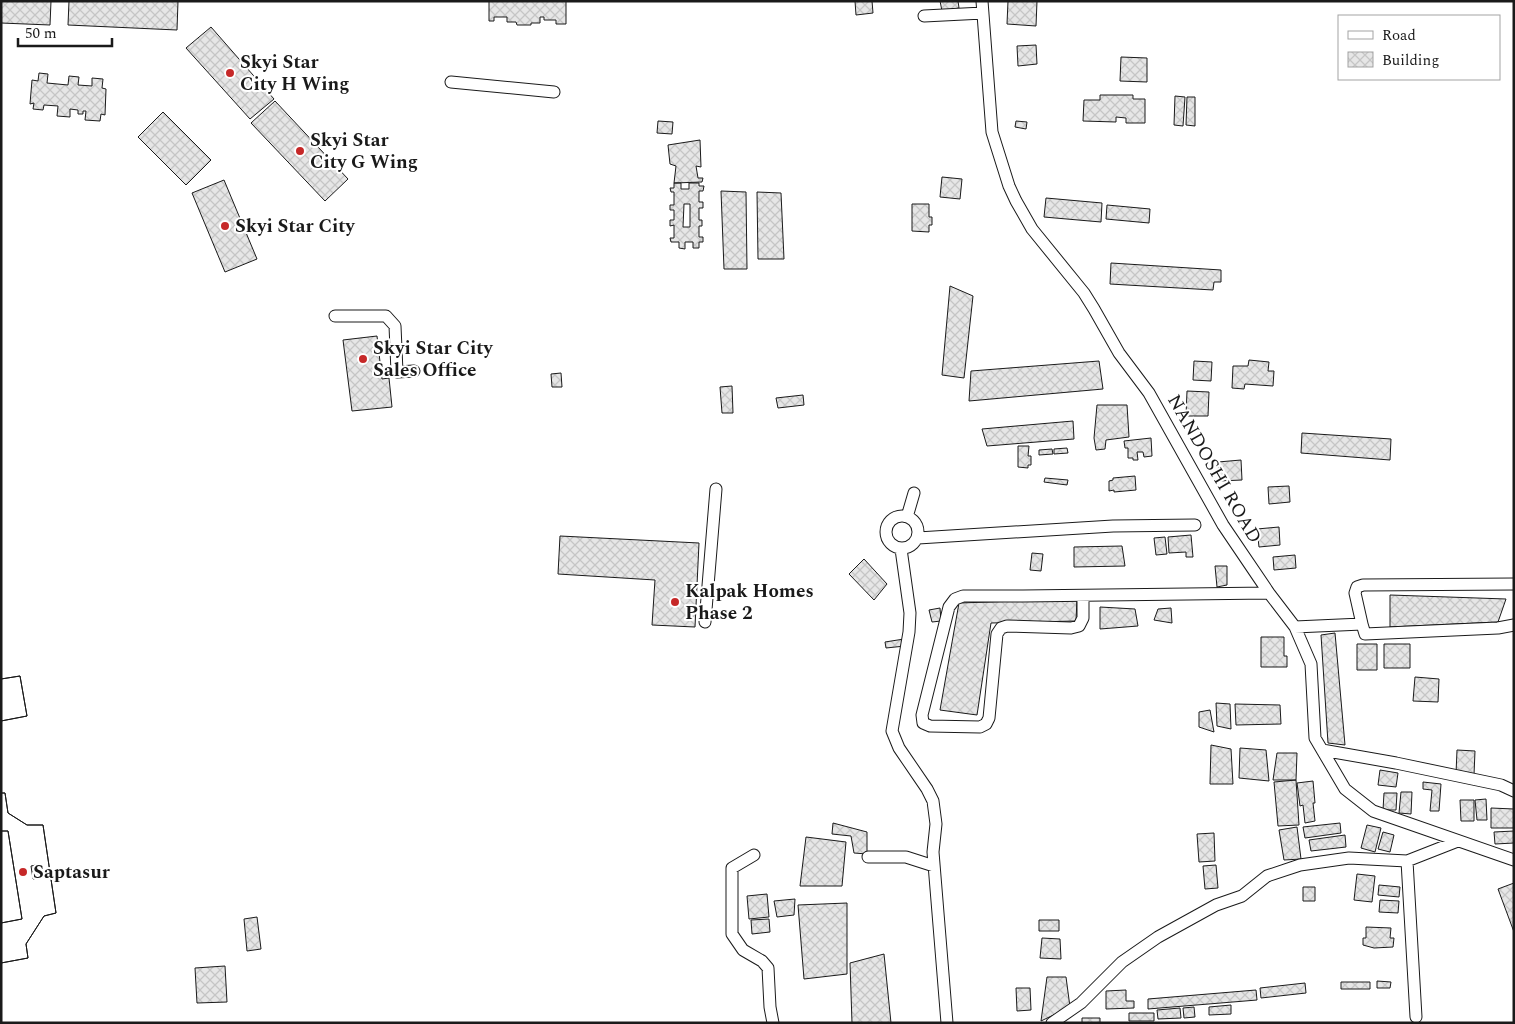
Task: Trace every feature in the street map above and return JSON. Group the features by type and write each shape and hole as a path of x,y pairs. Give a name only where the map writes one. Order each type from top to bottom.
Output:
{"street":[{"path":"924,16 982,7"},
{"name":"NANDOSHI ROAD","path":"982,7 992,132 1016,202 1032,228 1084,293 1119,354 1149,393 1223,525 1295,627 1311,664 1315,738 1345,789 1372,811 1514,860"},
{"path":"451,82 554,92"},
{"path":"335,316 386,316 395,326 397,372 414,371"},
{"path":"705,622 716,489"},
{"path":"906,516 914,493"},
{"path":"906,516 915,522 918,527 918,538 911,546 901,549 895,547 887,540 886,529 892,520 906,516"},
{"path":"918,538 1113,526 1195,525"},
{"path":"901,549 910,618 892,731 899,748 933,801 936,824 933,852 947,1023"},
{"path":"1514,584 1363,585 1357,587 1355,593 1366,634 1498,628 1514,625"},
{"path":"1083,596 1083,618 1079,626 1071,628 1001,628 997,634 989,718 986,724 980,727 930,726 923,723 922,715 950,607 955,599 963,596 1083,596 1269,592"},
{"path":"1295,627 1362,624"},
{"path":"1322,750 1501,785 1514,791"},
{"path":"1052,1023 1081,1003 1122,962 1158,937 1216,905 1242,896 1268,876 1300,865 1349,858 1408,861 1458,840"},
{"path":"754,855 732,868 732,934 743,950 762,961 768,968 770,1007 773,1023"},
{"path":"868,858 906,857 934,866"},
{"path":"1408,861 1416,1017"}],"building":[{"path":"1,1 51,1 50,25 1,23"},
{"path":"69,1 178,1 177,30 68,25"},
{"path":"489,1 566,1 566,24 556,24 556,20 544,20 544,17 540,17 540,23 531,23 531,25 517,25 516,22 507,22 507,17 494,17 494,21 489,21"},
{"path":"855,1 872,1 873,13 856,15"},
{"path":"940,1 958,1 959,8 942,11"},
{"path":"1008,1 1037,1 1036,26 1007,24"},
{"name":"Skyi Star City H Wing","path":"211,27 274,99 250,119 186,48"},
{"path":"1036,45 1037,64 1018,66 1017,46"},
{"path":"1121,57 1147,58 1147,82 1120,81"},
{"path":"39,73 48,74 47,83 68,85 69,76 79,77 78,85 92,86 92,78 103,79 102,88 106,89 105,115 101,114 100,121 85,120 86,111 83,111 83,114 78,114 78,110 70,109 70,117 57,116 58,106 44,105 43,110 33,109 34,103 30,104 32,80 38,81"},
{"path":"1100,95 1133,95 1133,99 1145,99 1145,123 1126,123 1126,118 1116,117 1116,122 1083,121 1084,100 1100,100"},
{"path":"1175,96 1185,97 1183,126 1174,125"},
{"path":"1187,97 1195,97 1195,126 1186,125"},
{"name":"Skyi Star City G Wing","path":"275,101 348,179 325,201 251,123"},
{"name":"Skyi Star City","path":"163,112 211,160 186,185 138,137"},
{"path":"658,121 673,122 672,134 657,133"},
{"path":"1016,121 1027,122 1026,129 1015,127"},
{"path":"700,140 701,167 696,166 698,178 703,178 702,182 674,183 676,166 670,164 668,145"},
{"path":"942,177 962,179 960,199 940,197"},
{"name":"Skyi Star City","path":"224,180 257,259 225,272 192,193"},
{"path":"674,183 681,183 681,189 689,189 689,183 699,183 699,186 704,186 703,191 699,191 699,202 703,202 703,208 699,208 699,220 702,220 702,226 699,226 699,237 703,237 703,242 699,242 699,248 693,248 693,242 685,242 685,249 679,248 679,242 671,242 670,238 674,238 674,225 670,226 670,220 674,220 674,210 670,210 670,205 674,205 674,192 671,192 670,188 674,188","holes":["684,204 690,204 690,227 683,227"]},
{"path":"721,191 746,192 747,269 724,269"},
{"path":"757,192 781,193 784,259 758,259"},
{"path":"1046,198 1102,203 1101,222 1044,217"},
{"path":"912,204 929,204 929,217 932,217 932,225 929,225 929,232 912,231"},
{"path":"1107,205 1150,209 1149,223 1106,219"},
{"path":"1111,263 1221,270 1221,282 1214,282 1213,290 1110,284"},
{"path":"950,286 973,296 964,378 942,375"},
{"name":"Skyi Star City Sales Office","path":"377,336 382,379 389,378 392,407 352,411 343,340"},
{"path":"1249,360 1269,362 1268,371 1274,371 1273,386 1245,384 1244,389 1232,388 1233,366 1248,366"},
{"path":"1099,361 1103,389 969,401 971,371"},
{"path":"1194,361 1212,362 1211,381 1193,380"},
{"path":"561,373 562,387 552,387 551,374"},
{"path":"732,386 733,413 722,413 720,387"},
{"path":"1187,391 1209,392 1208,416 1186,416"},
{"path":"803,395 804,405 778,408 776,398"},
{"path":"1097,405 1127,405 1129,437 1106,440 1105,449 1096,450 1094,438"},
{"path":"1073,421 1074,439 987,446 982,429"},
{"path":"1302,433 1391,439 1390,460 1301,453"},
{"path":"1151,438 1152,456 1144,457 1143,452 1137,452 1138,460 1128,458 1128,448 1125,448 1124,441"},
{"path":"1018,446 1029,446 1028,456 1031,456 1031,465 1028,465 1028,468 1018,467"},
{"path":"1067,448 1068,453 1054,454 1054,449"},
{"path":"1052,449 1053,454 1039,455 1039,450"},
{"path":"1241,460 1242,480 1219,481 1218,462"},
{"path":"1135,476 1136,490 1109,491 1109,481 1113,480 1113,478"},
{"path":"1045,478 1068,480 1067,485 1044,482"},
{"path":"1289,486 1290,502 1269,504 1268,487"},
{"path":"1279,527 1280,545 1259,547 1257,529"},
{"path":"1191,535 1193,557 1186,557 1186,552 1169,553 1168,537"},
{"name":"Kalpak Homes Phase 2","path":"560,536 699,543 695,627 652,625 655,580 558,574"},
{"path":"1165,537 1167,554 1156,555 1154,538"},
{"path":"1122,546 1125,566 1074,567 1074,547"},
{"path":"1032,553 1043,554 1041,571 1030,570"},
{"path":"1295,555 1296,568 1274,570 1273,557"},
{"path":"864,559 887,584 874,600 849,574"},
{"path":"1215,566 1227,566 1227,585 1217,587"},
{"path":"1390,595 1506,599 1498,622 1390,627"},
{"path":"1077,599 1076,621 991,623 977,715 940,710 959,603"},
{"path":"1100,607 1135,609 1138,626 1100,629"},
{"path":"940,608 941,621 932,622 929,610"},
{"path":"1171,608 1172,623 1154,620 1158,609"},
{"path":"1335,633 1345,745 1328,743 1321,635"},
{"path":"1261,637 1284,637 1284,656 1287,656 1287,667 1261,667"},
{"path":"904,639 905,646 886,648 885,642"},
{"path":"1357,644 1377,644 1377,670 1357,670"},
{"path":"1384,644 1410,644 1410,668 1384,668"},
{"path":"20,676 27,716 1,721 1,679"},
{"path":"20,676 27,716 1,721 1,679"},
{"path":"1415,677 1439,679 1438,702 1413,701"},
{"path":"1216,703 1230,704 1231,729 1217,726"},
{"path":"1235,704 1280,705 1281,724 1236,725"},
{"path":"1210,710 1214,732 1199,727 1199,712"},
{"path":"1211,745 1231,749 1233,784 1210,784"},
{"path":"1240,748 1266,750 1269,781 1239,778"},
{"path":"1457,750 1475,751 1474,775 1456,774"},
{"path":"1277,753 1297,753 1296,780 1273,780"},
{"path":"1380,770 1398,773 1396,787 1378,785"},
{"path":"1296,780 1299,825 1278,826 1274,782"},
{"path":"1313,781 1315,821 1305,823 1303,805 1300,806 1297,783"},
{"path":"1423,782 1441,784 1439,811 1430,811 1432,790 1423,789"},
{"path":"1401,792 1412,792 1411,814 1399,813"},
{"name":"Saptasur","path":"1,793 5,793 8,813 27,825 43,825 56,913 44,916 26,944 28,958 1,963 1,923 22,919 8,831 1,831","holes":["36,865 38,878 33,879 31,866"]},
{"name":"Saptasur","path":"1,793 5,793 8,813 27,825 43,825 56,913 44,916 26,944 28,958 1,963 1,923 22,919 8,831 1,831"},
{"path":"1384,793 1397,793 1396,810 1383,810"},
{"path":"1486,799 1487,820 1477,820 1475,800"},
{"path":"1460,800 1474,800 1474,821 1461,821"},
{"path":"1491,808 1514,809 1514,828 1491,828"},
{"path":"833,823 867,832 867,854 854,853 851,836 832,834"},
{"path":"1340,823 1341,833 1305,838 1303,827"},
{"path":"1367,825 1381,828 1375,852 1361,848"},
{"path":"1297,827 1301,859 1284,860 1279,830"},
{"path":"1514,831 1514,843 1495,844 1494,832"},
{"path":"1383,832 1394,835 1390,852 1378,849"},
{"path":"1214,833 1215,861 1199,862 1197,834"},
{"path":"1345,835 1346,847 1311,851 1309,840"},
{"path":"806,837 846,842 842,886 800,886"},
{"path":"1216,865 1218,888 1205,889 1203,866"},
{"path":"1357,874 1375,876 1372,902 1354,900"},
{"path":"1514,883 1514,932 1498,889"},
{"path":"1379,885 1400,887 1399,897 1378,895"},
{"path":"1303,887 1315,887 1315,901 1303,901"},
{"path":"767,894 769,917 749,919 747,896"},
{"path":"795,899 794,915 777,917 774,901"},
{"path":"1380,900 1399,901 1398,913 1379,912"},
{"path":"847,903 847,974 804,979 798,905"},
{"path":"257,917 261,949 247,951 244,919"},
{"path":"769,919 770,932 752,934 751,920"},
{"path":"1039,920 1059,920 1059,931 1039,931"},
{"path":"1366,927 1391,928 1390,938 1394,938 1393,947 1374,948 1363,945 1363,938 1366,938"},
{"path":"1042,938 1060,939 1061,959 1040,958"},
{"path":"884,954 891,1023 852,1023 850,963"},
{"path":"225,966 227,1002 197,1003 195,968"},
{"path":"1047,977 1066,977 1070,1007 1041,1021"},
{"path":"1377,981 1391,982 1390,988 1377,988"},
{"path":"1341,982 1370,982 1370,989 1341,989"},
{"path":"1305,983 1306,993 1261,998 1260,988"},
{"path":"1016,988 1030,988 1031,1010 1017,1011"},
{"path":"1126,990 1126,1001 1134,1001 1134,1008 1106,1009 1106,991"},
{"path":"1256,990 1257,1000 1148,1009 1148,999"},
{"path":"1231,1005 1231,1014 1209,1015 1209,1007"},
{"path":"1194,1007 1195,1017 1184,1018 1183,1008"},
{"path":"1180,1008 1181,1018 1158,1019 1157,1010"},
{"path":"1129,1013 1154,1013 1154,1021 1129,1021"},
{"path":"1082,1018 1100,1018 1100,1023 1082,1023"}],"place":[{"name":"Skyi Star City H Wing","path":"230,73"},
{"name":"Skyi Star City G Wing","path":"300,151"},
{"name":"Skyi Star City","path":"225,226"},
{"name":"Skyi Star City Sales Office","path":"363,359"},
{"name":"Kalpak Homes Phase 2","path":"675,602"},
{"name":"Saptasur","path":"23,872"}]}
